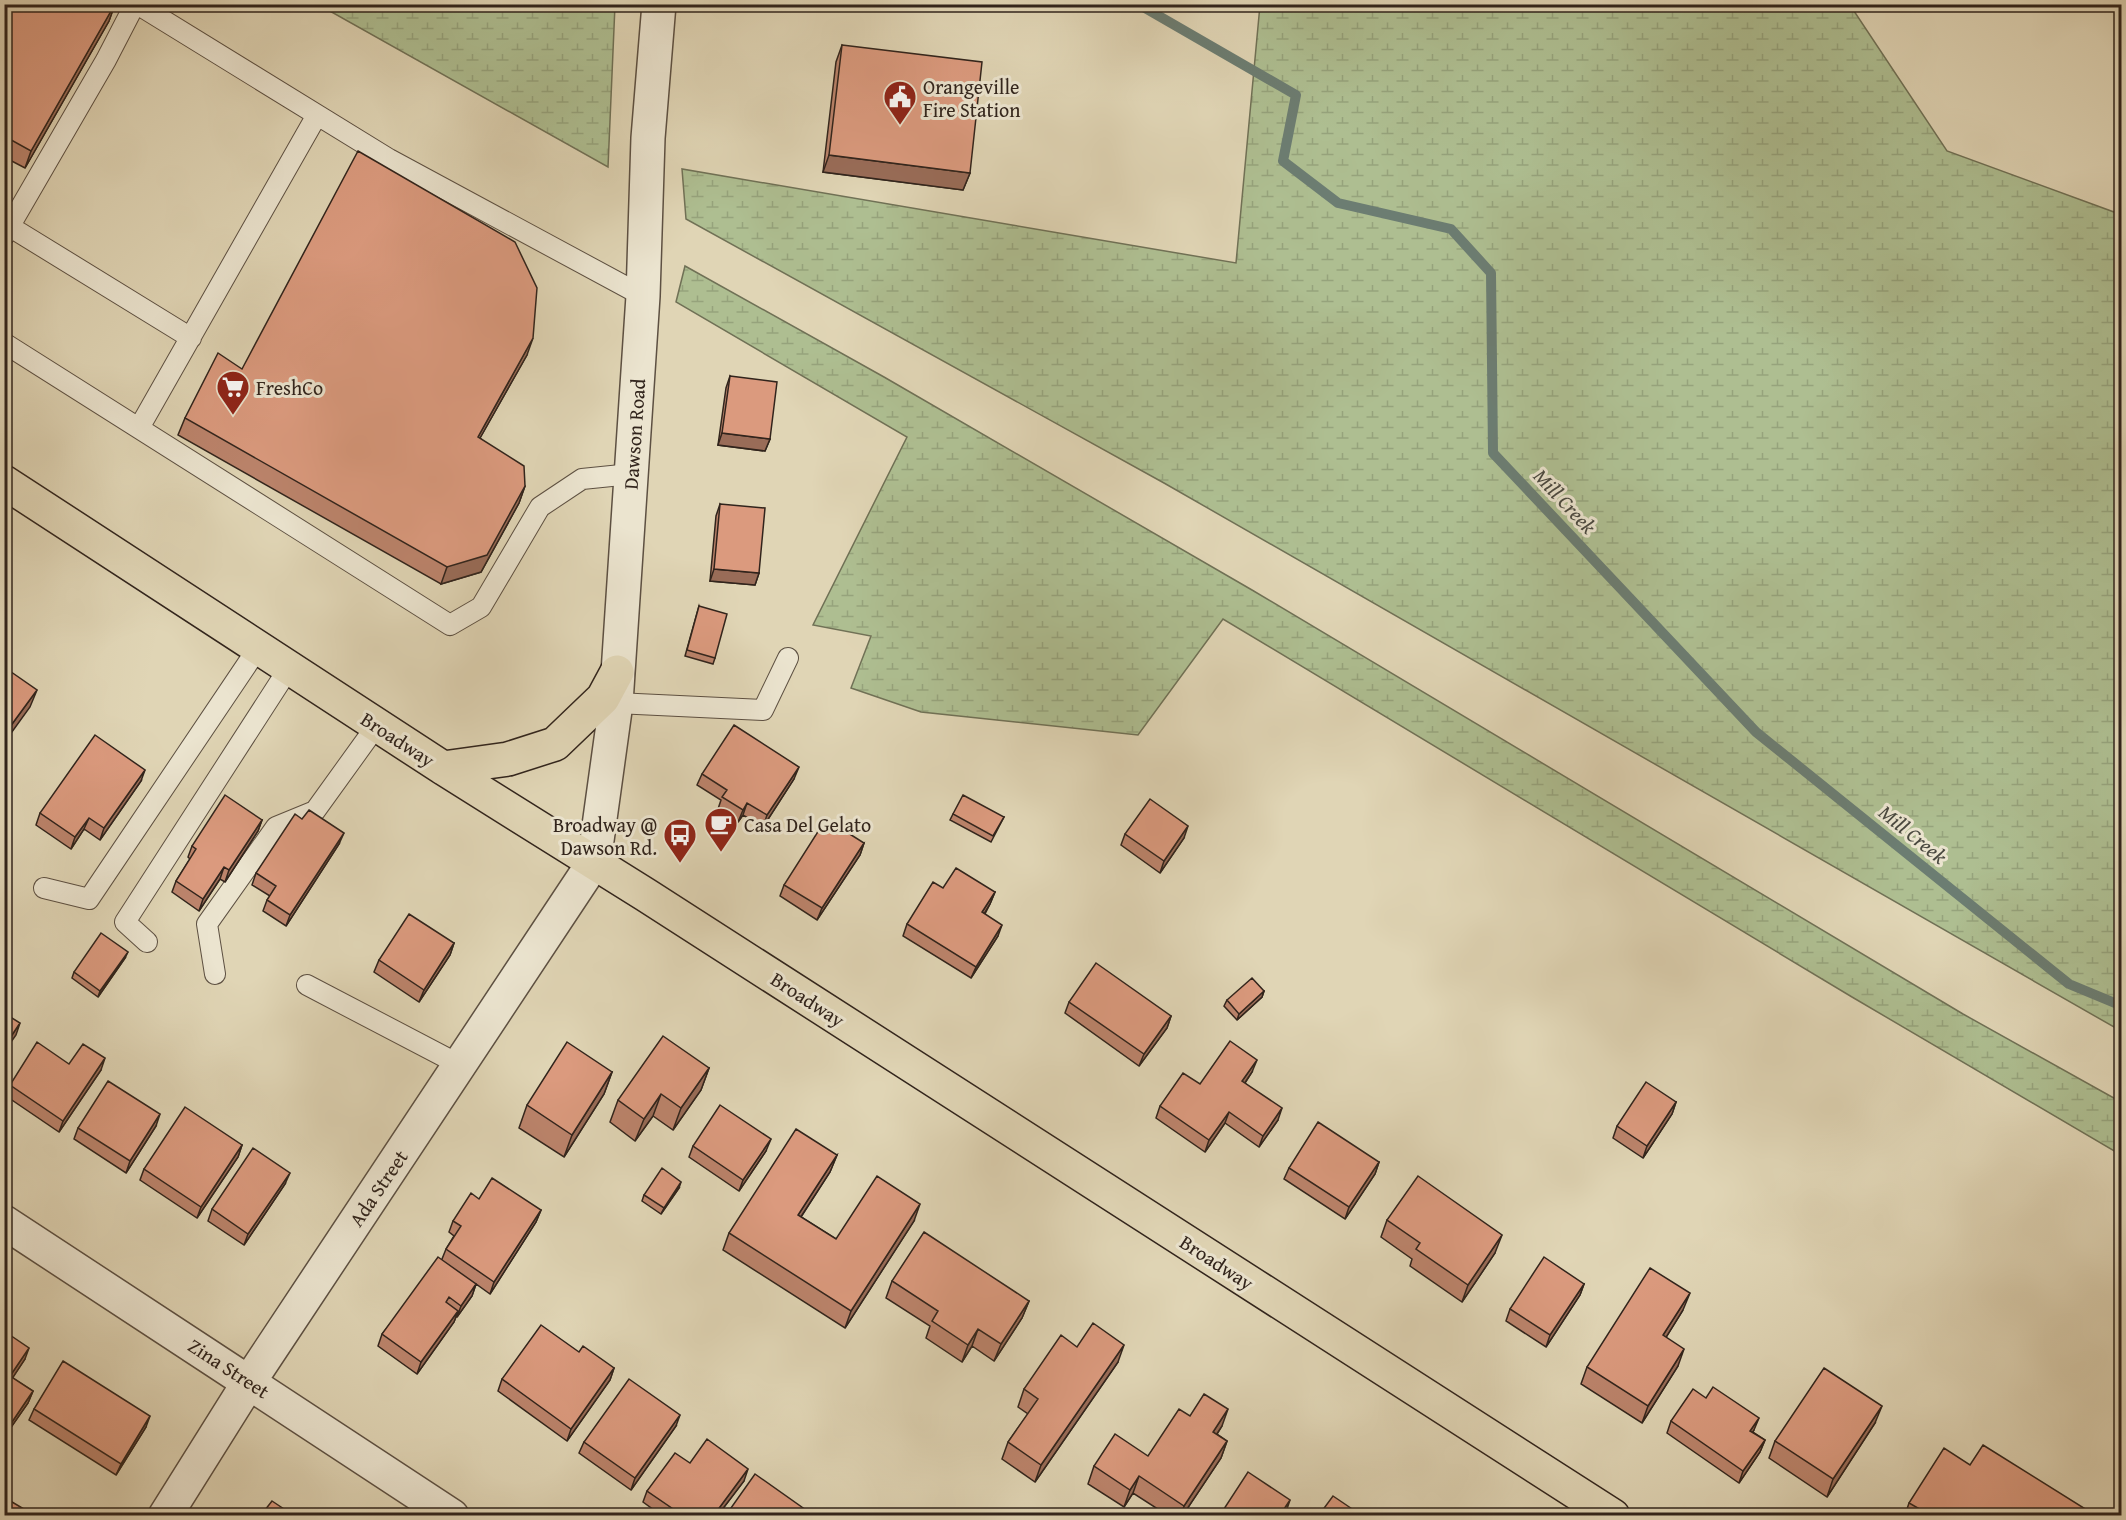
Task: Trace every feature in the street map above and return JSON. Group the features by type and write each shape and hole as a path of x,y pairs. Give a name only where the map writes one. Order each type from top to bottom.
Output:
{"main road":[{"name":"Broadway","path":"4,482 442,768 594,862 1613,1515"},
{"path":"442,768 508,759 555,744 603,698 617,688"}],"street":[{"name":"Dawson Road","path":"594,862 617,688 643,296 648,138 659,4"},
{"name":"Ada Street","path":"165,1515 249,1382 594,862"},
{"name":"Zina Street","path":"4,1222 452,1515"}],"lane":[{"path":"191,338 6,228 106,60 136,4 389,159 643,296"},
{"path":"139,428 317,115"},
{"path":"4,343 450,625 481,607 540,507 582,479 631,474"},
{"path":"44,888 89,899 258,648"},
{"path":"617,688 763,710 788,658"},
{"path":"147,942 125,922 289,668"},
{"path":"215,974 207,924 276,826 315,812 376,725"},
{"path":"307,985 460,1065"}],"green space":[{"path":"319,5 615,5 608,167"},
{"path":"1260,5 1850,5 1947,151 2114,212 2121,202 2121,1031 1164,483 686,219 682,169 1236,263"},
{"path":"685,266 884,377 1252,590 1963,1014 2121,1102 2121,1155 1852,997 1223,619 1138,735 921,712 851,688 871,636 813,625 907,437 676,302"}],"building":[{"path":"4,4 115,4 31,151 4,136"},
{"name":"Orangeville Fire Station","path":"842,45 982,62 970,173 829,155"},
{"path":"358,151 515,242 537,288 533,338 478,437 524,466 525,486 487,555 447,567 185,418 218,353 242,369"},
{"path":"730,376 777,382 770,439 722,433"},
{"path":"720,504 765,508 759,573 714,569"},
{"path":"699,606 727,614 715,658 687,650"},
{"path":"4,667 37,690 4,735"},
{"path":"734,725 799,767 767,815 747,803 743,810 722,797 727,790 702,774"},
{"path":"95,735 145,770 104,828 89,818 75,837 40,813"},
{"path":"225,795 262,820 229,870 224,867 203,899 176,881 196,849 192,846"},
{"path":"963,795 1004,817 993,836 953,814"},
{"path":"1150,799 1188,826 1164,861 1125,834"},
{"path":"309,810 344,833 290,915 267,900 276,886 256,873 295,814 302,819"},
{"path":"826,819 864,843 822,908 784,885"},
{"path":"956,868 995,892 982,912 1002,925 976,967 907,924 933,882 943,888"},
{"path":"409,914 454,943 424,990 379,960"},
{"path":"101,933 128,952 100,991 74,972"},
{"path":"1096,963 1171,1016 1144,1054 1069,1002"},
{"path":"1252,978 1264,991 1239,1014 1227,1000"},
{"path":"4,1013 20,1023 4,1047"},
{"path":"663,1036 709,1068 681,1108 661,1094 644,1119 618,1100"},
{"path":"1230,1041 1257,1060 1242,1081 1282,1108 1263,1136 1229,1112 1209,1140 1160,1106 1183,1073 1200,1084"},
{"path":"37,1042 69,1064 83,1044 105,1058 63,1121 10,1085"},
{"path":"567,1042 612,1072 572,1135 527,1105"},
{"path":"108,1081 160,1114 130,1161 78,1128"},
{"path":"1646,1082 1676,1102 1647,1146 1617,1126"},
{"path":"720,1105 771,1139 743,1180 693,1146"},
{"path":"185,1107 242,1145 201,1207 144,1169"},
{"path":"1318,1122 1379,1162 1349,1207 1289,1168"},
{"path":"796,1129 837,1155 798,1215 836,1239 877,1176 920,1204 851,1311 729,1233"},
{"path":"253,1148 290,1173 248,1234 212,1209"},
{"path":"662,1168 681,1182 664,1208 644,1195"},
{"path":"1418,1176 1502,1235 1468,1285 1416,1249 1420,1243 1387,1220"},
{"path":"492,1178 541,1210 494,1282 446,1249 461,1226 453,1221 471,1193 479,1199"},
{"path":"924,1232 1029,1301 1001,1344 978,1329 968,1345 932,1321 938,1311 892,1281"},
{"path":"438,1257 476,1284 461,1306 449,1297 446,1302 458,1311 421,1362 382,1334"},
{"path":"1544,1257 1584,1284 1550,1335 1510,1309"},
{"path":"1650,1268 1690,1293 1663,1335 1684,1349 1648,1406 1587,1367"},
{"path":"1093,1323 1124,1345 1041,1465 1008,1442 1038,1399 1024,1389 1061,1335 1077,1347"},
{"path":"541,1325 579,1352 583,1346 614,1368 571,1429 502,1379"},
{"path":"4,1331 29,1348 10,1376 33,1391 12,1422 4,1417"},
{"path":"63,1361 150,1416 121,1464 34,1409"},
{"path":"1824,1368 1882,1406 1833,1479 1775,1441"},
{"path":"629,1379 680,1415 635,1478 584,1442"},
{"path":"1713,1387 1759,1418 1750,1431 1765,1440 1743,1471 1671,1421 1693,1389 1706,1398"},
{"path":"1204,1394 1228,1409 1213,1432 1227,1441 1184,1506 1139,1476 1130,1490 1094,1466 1115,1434 1148,1456 1179,1409 1190,1416"},
{"path":"707,1439 748,1469 714,1515 682,1515 647,1491 675,1453 690,1463"},
{"path":"1983,1445 2095,1515 1930,1515 1909,1503 1944,1448 1970,1465"},
{"path":"1248,1472 1290,1500 1280,1515 1220,1515"},
{"path":"755,1474 813,1515 726,1515"},
{"path":"1333,1496 1361,1515 1319,1515"},
{"path":"7,1499 34,1515 4,1515 4,1503"},
{"path":"272,1501 293,1515 261,1515"}],"waterway":[{"name":"Mill Creek","path":"1138,4 1296,95 1283,161 1338,203 1451,229 1491,273 1493,453 1756,732 2069,984 2122,1006"}],"place":[{"name":"Orangeville Fire Station","path":"900,126"},
{"name":"FreshCo","path":"233,416"},
{"name":"Casa Del Gelato","path":"721,853"},
{"name":"Broadway @ Dawson Rd.","path":"680,864"}]}
